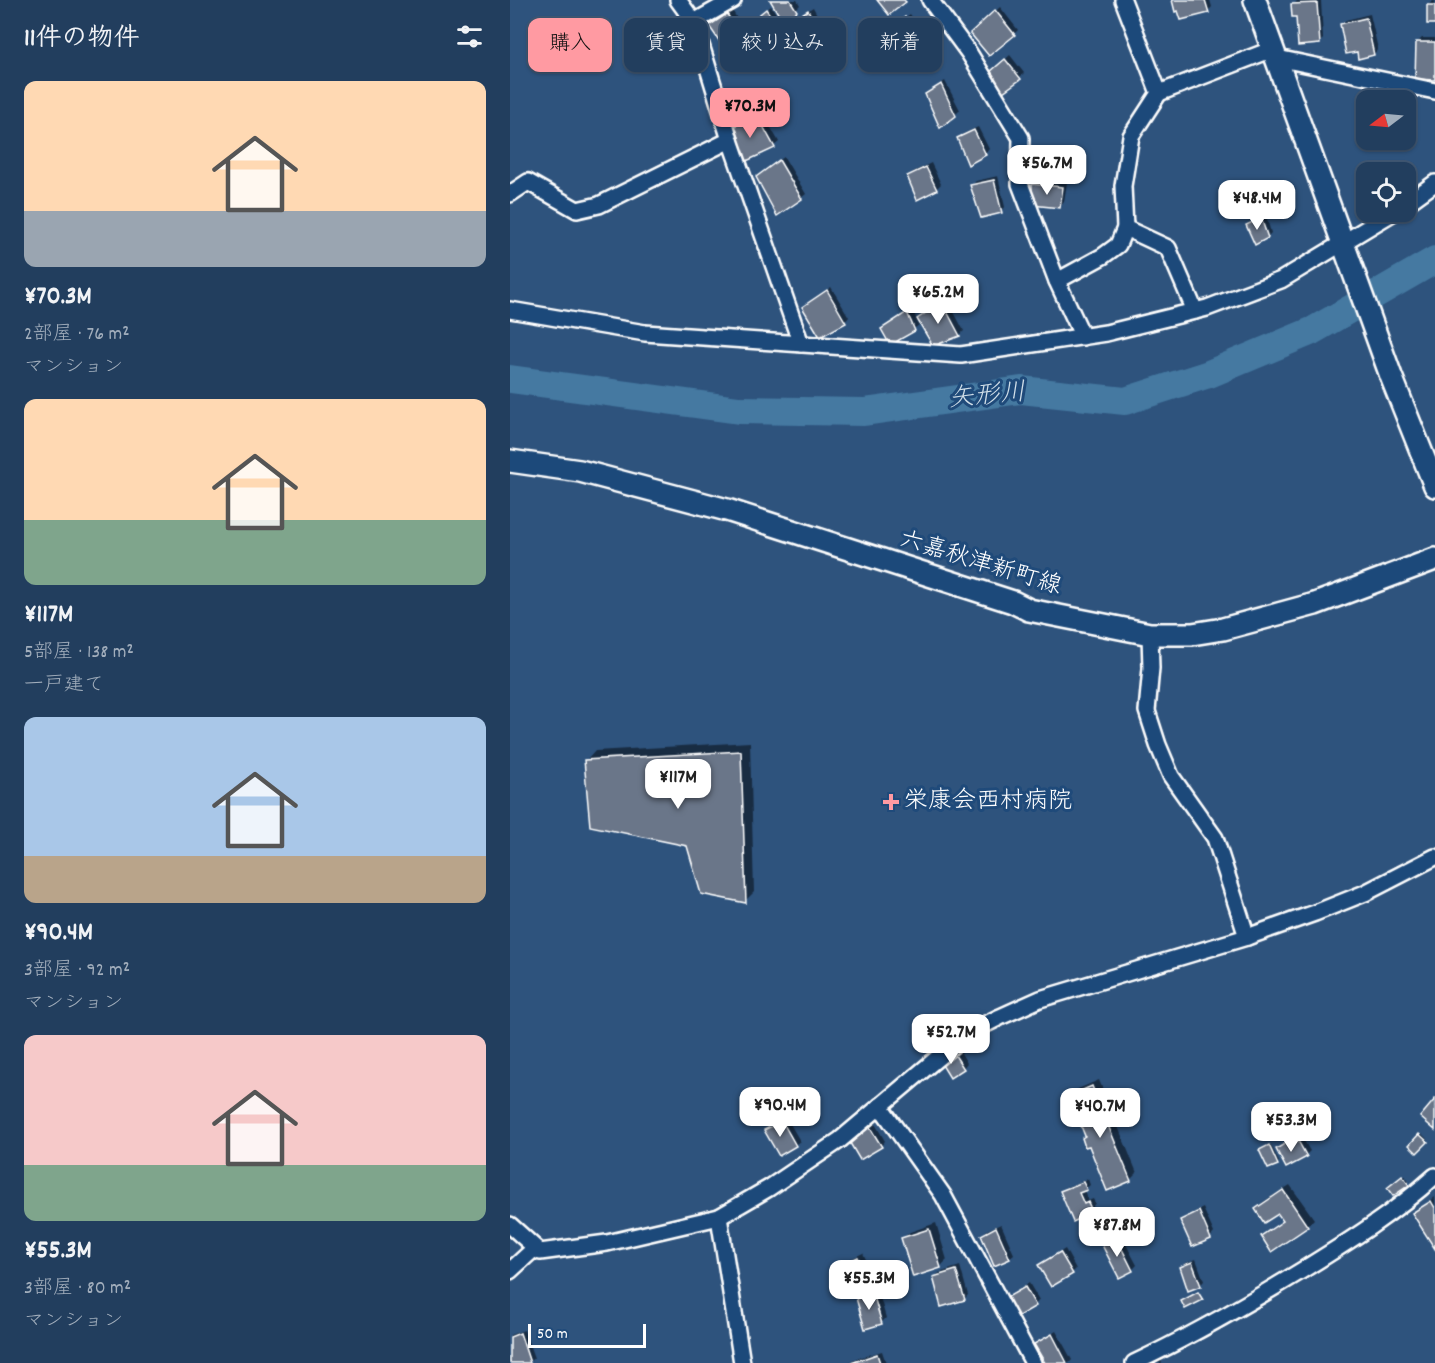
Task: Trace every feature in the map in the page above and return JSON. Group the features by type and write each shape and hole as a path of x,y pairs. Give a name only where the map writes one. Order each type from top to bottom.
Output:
{"main road":[{"path":"1254,0 1391,376 1435,486"},
{"name":"六嘉秋津新町線","path":"510,461 580,471 727,510 1013,602 1029,610 1150,634 1192,634 1223,629 1315,604 1435,559"}],"street":[{"path":"678,0 692,18"},
{"path":"700,18 733,0"},
{"path":"930,0 969,52 1021,138 1020,184 1057,282 1083,337"},
{"path":"1123,0 1159,93"},
{"path":"1057,282 1118,245 1125,228 1123,186 1131,136 1159,93 1275,53 1435,91"},
{"path":"708,67 730,140 801,345"},
{"path":"510,194 528,182 577,210 599,205 730,140"},
{"path":"1416,197 1435,183"},
{"path":"510,310 645,333 961,355 1106,333 1195,311 1281,280 1376,222"},
{"path":"1125,228 1168,248 1195,311"},
{"path":"1150,634 1151,668 1147,711 1158,746 1171,776 1215,838 1247,937"},
{"path":"510,1225 540,1251 607,1243 719,1217 770,1188 840,1140 966,1034 1040,999 1247,937 1315,913 1365,892 1435,857"},
{"path":"880,1106 943,1196 1033,1363"},
{"path":"1134,1363 1230,1314 1338,1248 1408,1200 1435,1176"},
{"path":"719,1217 742,1363"},
{"path":"510,1271 535,1248"}],"building":[{"path":"770,0 790,0 797,11 788,18 781,18"},
{"path":"877,0 904,0 906,2 889,15"},
{"path":"1172,0 1205,0 1209,13 1181,20 1178,11 1175,12"},
{"path":"1317,3 1320,44 1298,46 1296,17 1292,17 1291,4"},
{"path":"1427,5 1435,5 1435,24 1427,24"},
{"path":"766,9 772,18 755,18"},
{"path":"808,10 812,18 795,18"},
{"path":"995,10 1015,35 989,56 970,33"},
{"path":"1366,18 1374,55 1358,59 1357,52 1346,54 1340,24"},
{"path":"720,19 720,42 709,26"},
{"path":"1416,42 1435,42 1435,80 1415,79"},
{"path":"1005,59 1021,79 1003,92 990,72"},
{"path":"941,84 956,116 940,128 925,94"},
{"path":"757,115 775,148 742,163 727,130"},
{"path":"974,130 986,155 968,165 957,138"},
{"path":"1028,156 1046,158 1045,176 1027,174"},
{"path":"779,160 802,199 777,216 756,177"},
{"path":"926,167 937,190 917,200 907,176"},
{"path":"994,180 1002,213 981,218 970,185"},
{"path":"1032,184 1063,187 1060,208 1032,205"},
{"path":"1261,218 1268,238 1255,245 1246,225"},
{"path":"827,290 846,323 820,337 802,307"},
{"path":"942,302 960,336 933,346 917,319"},
{"path":"907,312 915,331 890,345 881,329"},
{"path":"741,751 746,903 701,894 687,846 590,826 584,760"},
{"path":"953,1052 964,1069 950,1078 939,1060"},
{"path":"1092,1086 1131,1181 1107,1191 1089,1146 1085,1147 1082,1138 1085,1136 1069,1096"},
{"path":"1435,1099 1435,1130 1420,1117"},
{"path":"782,1121 796,1146 779,1156 764,1130"},
{"path":"869,1126 882,1147 860,1160 847,1138"},
{"path":"1419,1134 1428,1142 1417,1153 1409,1145"},
{"path":"1296,1137 1307,1157 1286,1168 1276,1149"},
{"path":"1269,1145 1278,1165 1268,1169 1259,1150"},
{"path":"1402,1176 1409,1185 1393,1196 1387,1188"},
{"path":"1083,1182 1087,1190 1079,1193 1084,1204 1088,1202 1091,1209 1090,1214 1073,1222 1060,1191"},
{"path":"1283,1190 1308,1227 1271,1252 1261,1236 1283,1221 1278,1214 1264,1223 1255,1209"},
{"path":"1431,1201 1435,1208 1435,1249 1412,1213"},
{"path":"1199,1211 1211,1239 1192,1247 1180,1220"},
{"path":"996,1227 1010,1259 994,1266 981,1235"},
{"path":"929,1229 941,1268 913,1277 901,1238"},
{"path":"1108,1239 1110,1242 1117,1239 1133,1271 1119,1278 1101,1243"},
{"path":"1060,1252 1073,1274 1051,1287 1038,1265"},
{"path":"858,1257 871,1285 849,1295 836,1267"},
{"path":"1192,1262 1201,1286 1188,1291 1180,1267"},
{"path":"956,1270 965,1300 941,1307 933,1277"},
{"path":"1025,1287 1036,1306 1017,1317 1006,1298"},
{"path":"1198,1292 1203,1300 1185,1309 1181,1301"},
{"path":"873,1293 882,1324 865,1329 856,1298"},
{"path":"520,1333 530,1363 510,1363 510,1337"},
{"path":"1052,1334 1067,1363 1045,1363 1034,1344"},
{"path":"877,1354 880,1363 851,1363"}],"waterway":[{"name":"矢形川","path":"510,379 739,410 864,412 1021,390 1125,401 1209,374 1312,331 1435,260"}],"place":[{"name":"栄康会西村病院","path":"891,802"}]}
